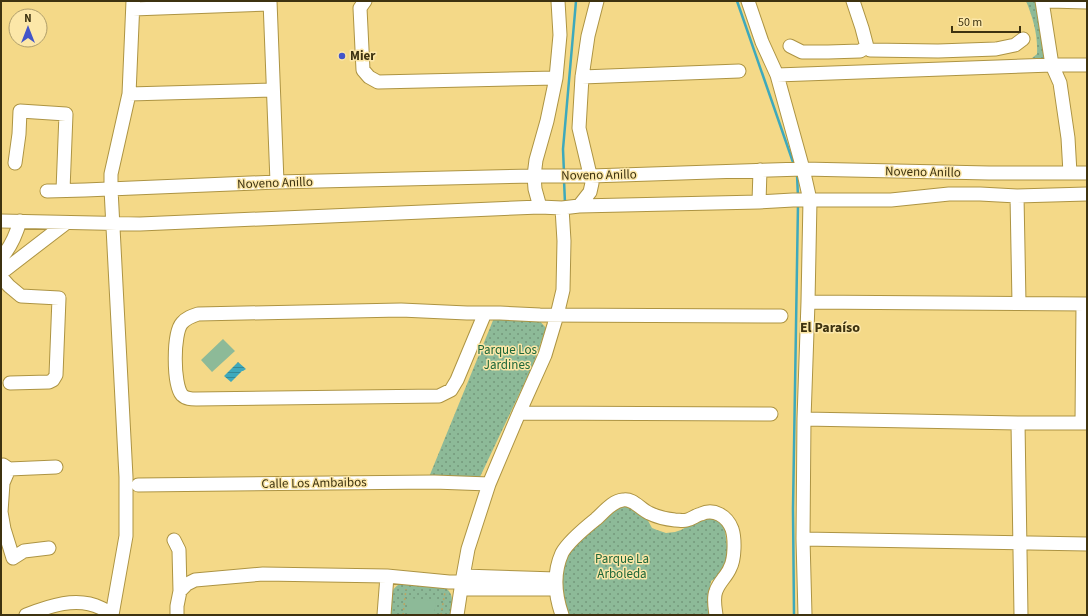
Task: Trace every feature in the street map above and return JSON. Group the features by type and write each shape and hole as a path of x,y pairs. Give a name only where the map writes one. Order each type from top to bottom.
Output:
{"street":[{"path":"365,1 360,8 363,70 369,77 378,82 556,78"},
{"path":"1,221 113,224 540,207 535,189 534,176 536,160 547,120 556,78 560,35 558,1"},
{"path":"580,206 590,192 592,183 579,128 582,77 588,36 597,1"},
{"path":"748,1 762,42 777,75 797,170 801,200 808,302 802,539 805,615"},
{"path":"853,1 867,47 870,50 996,49 1015,46 1023,39"},
{"path":"1042,1 1052,65 1060,83 1068,138 1070,173"},
{"path":"1049,1 1087,2"},
{"path":"26,615 68,602 84,603 100,607 112,615 126,536 126,477 111,174 129,94 133,5 270,3 278,182"},
{"path":"790,46 802,52 860,51 867,47"},
{"path":"777,75 1087,65"},
{"path":"582,77 739,71"},
{"path":"129,94 273,90"},
{"path":"15,163 19,134 20,111 66,114 63,190"},
{"path":"759,202 760,170"},
{"name":"Noveno Anillo","path":"47,191 278,182 591,176 760,170 1087,173"},
{"name":"Noveno Anillo","path":"540,207 562,208 580,206 801,200 891,200 949,194 1017,196 1087,194"},
{"path":"1017,196 1019,303"},
{"path":"457,615 468,549 489,484 544,355 557,315 562,290 564,241 562,208"},
{"path":"1,258 7,252 13,241 20,221"},
{"path":"1,273 66,222"},
{"path":"1,277 21,296 59,298 56,375 53,380 49,382 10,383"},
{"path":"804,419 1085,423 1085,304 808,302"},
{"path":"485,313 452,390 438,396 188,399 182,396 178,388 176,379 175,345 181,324 188,317 198,314 401,310 500,313 540,315 781,316"},
{"path":"519,413 771,414"},
{"path":"1018,423 1021,615"},
{"path":"49,548 24,550 13,558 4,529 1,512 3,483 5,467 56,467"},
{"name":"Calle Los Ambaibos","path":"138,485 434,482 489,484"},
{"path":"562,615 559,606 556,584 557,571 562,552 576,535 615,501 624,499 633,502 647,512 661,518 688,520 710,511 720,514 728,521 732,530 734,545 733,556 730,568 716,589 716,615"},
{"path":"802,539 1087,544"},
{"path":"174,540 179,550 180,591 177,615"},
{"path":"180,591 187,584 195,580 263,574 387,576 449,582 556,584"},
{"path":"384,615 387,576"}],"path":[{"path":"403,615 406,587"},
{"path":"441,615 445,591"}],"green space":[{"path":"1026,1 1042,1 1051,60 1032,58 1037,54 1037,40 1033,20"},
{"name":"Parque Los Jardines","path":"494,318 538,319 546,328 533,365 479,479 429,477"},
{"path":"223,339 235,351 212,372 201,360"},
{"name":"Parque La Arboleda","path":"626,504 646,517 652,528 666,533 681,530 697,521 714,517 721,523 725,530 728,555 726,566 721,575 711,581 712,615 567,615 562,598 562,568 571,548 614,507"},
{"path":"400,584 444,587 448,589 452,603 451,615 390,615 390,597 393,590"},
{"path":"408,598 436,601 434,615 407,615"}],"water":[{"path":"238,362 246,369 231,382 224,376"}],"waterway":[{"path":"564,173 563,149 576,1"},
{"path":"737,1 794,165"},
{"path":"797,174 798,197"},
{"path":"564,180 565,203"},
{"path":"794,615 793,509 798,204"}],"place":[{"name":"Mier","path":"342,56"}],"district":[{"name":"El Paraíso","path":"830,328"}]}
